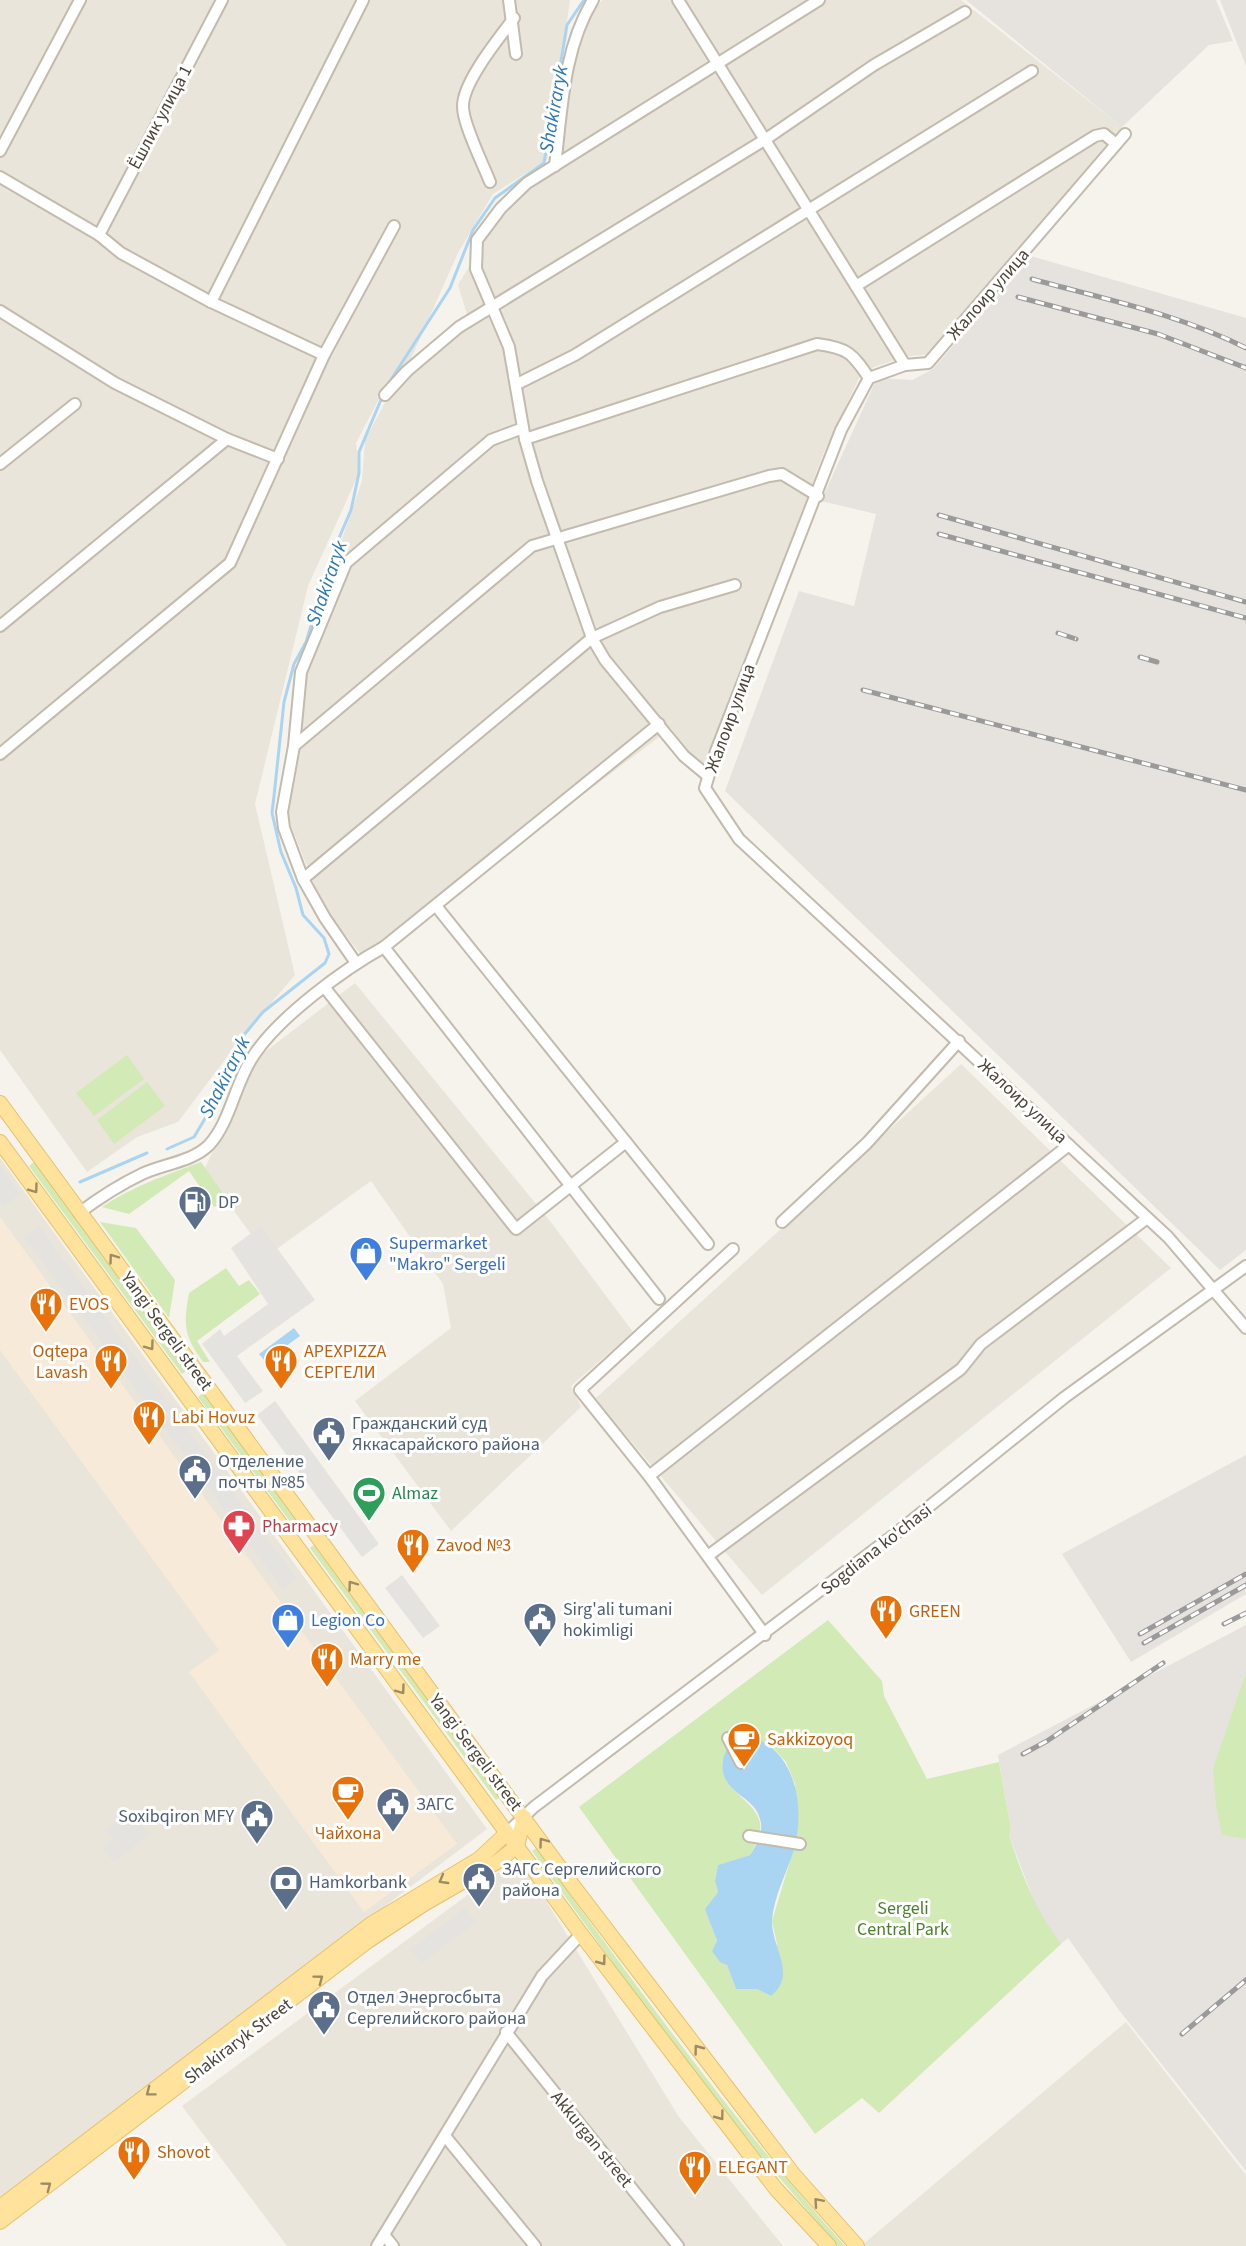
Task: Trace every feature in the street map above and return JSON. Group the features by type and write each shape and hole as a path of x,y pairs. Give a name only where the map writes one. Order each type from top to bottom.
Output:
{"main road":[{"name":"Yangi Sergeli street","path":"0,1103 574,1887 794,2175 857,2246"},
{"path":"9,1154 26,1140"},
{"name":"Yangi Sergeli street","path":"0,1142 581,1934 776,2189 829,2246"},
{"path":"181,1389 199,1375"},
{"path":"299,1551 318,1538"},
{"path":"517,1846 524,1817"},
{"name":"Shakiraryk Street","path":"0,2207 371,1924 479,1859 507,1833"},
{"name":"Shakiraryk Street","path":"0,2222 368,1941 424,1904 485,1870 517,1846"}],"street":[{"path":"2,144 80,0"},
{"name":"Ёшлик улица 1","path":"99,234 222,0"},
{"path":"210,302 363,0"},
{"path":"509,0 514,18 516,54"},
{"path":"555,166 569,56 582,18 593,0"},
{"path":"678,0 905,365"},
{"path":"708,776 684,756 605,660 592,638 556,538 524,434 509,347 476,269 477,240 501,207 527,183 819,0"},
{"path":"385,395 407,371 459,327 766,139 843,84 965,12"},
{"path":"490,182 465,117 464,97 494,45 514,18"},
{"path":"517,384 575,355 1032,71"},
{"path":"856,285 1095,136 1104,134 1116,144"},
{"name":"Жалоир улица","path":"1125,134 928,363 905,365 869,378 841,430 818,496 724,729 705,788 740,839 1168,1237 1246,1328"},
{"path":"0,177 99,234 121,253 210,302 324,355"},
{"path":"0,754 230,563 324,355 393,226"},
{"path":"0,311 115,383 227,440 278,459"},
{"path":"356,963 325,918 303,879 289,843 282,812 294,746 301,672 346,563 491,440 524,434 817,344 838,347 852,354 869,378"},
{"path":"0,464 75,404"},
{"path":"0,626 227,440"},
{"path":"294,746 532,546 769,476 782,474 818,496"},
{"path":"303,879 592,638 660,607 735,585"},
{"path":"80,1213 105,1193 142,1174 193,1156 207,1146 217,1133 254,1054 270,1036 356,963 384,948 659,724"},
{"path":"436,906 708,1244"},
{"path":"384,948 659,1299"},
{"path":"325,988 516,1229 626,1142"},
{"path":"782,1222 867,1143 958,1041"},
{"path":"649,1476 1069,1145"},
{"path":"709,1555 961,1369 981,1344 1146,1219"},
{"path":"733,1249 580,1390 709,1555 765,1635"},
{"name":"Sogdiana ko'chasi","path":"507,1833 534,1807 765,1635 1065,1397 1246,1266"},
{"path":"728,1738 741,1763"},
{"path":"749,1836 800,1844"},
{"path":"377,2246 542,1976 581,1934"},
{"name":"Akkurgan street","path":"506,2032 678,2246"},
{"path":"445,2136 535,2246"},
{"path":"384,2235 393,2246"}],"shaded area":[{"path":"0,0 570,0 547,160 493,194 458,253 405,372 379,399 356,443 359,473 308,586 255,804 295,975 239,1041 178,1122 137,1137 87,1172 0,1050"},
{"path":"602,0 961,0 1122,127 936,350 925,355 908,356 874,367 859,378 824,452 709,761 703,763 687,750 671,728 365,960 322,904 282,803 297,696 343,559 338,550 362,481 365,440 389,395 469,321 458,285 513,194 557,170 570,66 584,24"},
{"path":"966,0 1216,0 1233,41 1209,45 1122,127"},
{"path":"1220,0 1246,0 1246,66"},
{"path":"1031,256 1246,318 1246,1250 1220,1270 725,791 799,591 854,606 876,514 821,501 877,378 912,380 933,369"},
{"path":"355,983 550,1221 633,1332 571,1386 581,1407 451,1531 355,1401 451,1328 443,1284 371,1181 267,1256 204,1170 257,1058"},
{"path":"961,1064 1171,1268 762,1595 595,1399"},
{"path":"0,1158 487,1829 0,2197"},
{"path":"0,1166 20,1194 3,1207 0,1203"},
{"path":"0,1217 457,1844 364,1912 189,1672 219,1650 0,1350"},
{"path":"39,1226 298,1580 283,1590 24,1237"},
{"path":"261,1226 315,1300 237,1356 263,1391 245,1403 202,1344 220,1329 224,1336 268,1304 231,1248"},
{"path":"275,1401 379,1544 362,1557 257,1415"},
{"path":"1246,1455 1246,1594 1131,1662 1062,1554"},
{"path":"402,1575 440,1626 423,1638 385,1588"},
{"path":"1246,1625 1246,1673 1222,1834 1246,1839 1246,2171 1119,2010 1068,1938 1061,1944 1040,1917 1009,1835 1011,1830 998,1755"},
{"path":"130,1811 149,1835 114,1862 104,1848 114,1840 106,1830"},
{"path":"504,1868 527,1870 679,2117 783,2246 287,2246 182,2106"},
{"path":"465,1908 476,1922 422,1963 411,1949"},
{"path":"1126,2022 1246,2175 1246,2246 861,2246"}],"green space":[{"path":"127,1055 144,1079 94,1116 76,1093"},
{"path":"147,1082 165,1106 114,1144 97,1120"},
{"path":"34,1162 187,1371 182,1374 29,1166"},
{"path":"201,1162 227,1199 214,1207 189,1171 129,1214 102,1207 162,1176"},
{"path":"100,1222 136,1228 175,1280 169,1318"},
{"path":"226,1268 239,1286 249,1280 260,1294 197,1341 210,1362 203,1362 187,1330 186,1314 189,1293"},
{"path":"203,1393 299,1523 294,1527 198,1397"},
{"path":"314,1545 501,1797 496,1800 310,1548"},
{"name":"Sergeli Central Park","path":"828,1620 882,1681 884,1696 927,1779 999,1762 1011,1830 1009,1835 1014,1850 1037,1905 1061,1944 879,2113 862,2098 815,2134 579,1807","holes":["742,1738 769,1743 786,1762 795,1784 793,1851 772,1921 777,1944 771,1996 757,1989 736,1989 727,1965 712,1951 717,1942 710,1916 711,1904 718,1892 715,1881 718,1865 750,1855 760,1830 760,1821 751,1806 726,1781"]},
{"path":"1246,1673 1246,1839 1222,1835 1216,1805 1213,1769"},
{"path":"536,1848 724,2101 845,2246 838,2246 741,2133 671,2043 532,1851"}],"water":[{"path":"294,1328 300,1336 265,1361 259,1354"},
{"path":"753,1737 768,1745 780,1756 794,1784 797,1800 797,1834 794,1850 773,1911 773,1930 783,1970 779,1988 771,1996 757,1989 736,1989 727,1965 720,1962 712,1951 717,1941 705,1909 718,1892 715,1881 718,1865 750,1855 760,1837 759,1816 749,1802 729,1785 723,1768 726,1751 740,1740"}],"waterway":[{"name":"Shakiraryk","path":"385,389 450,288 473,230 495,198 544,163 567,25 584,0"},
{"name":"Shakiraryk","path":"167,1149 194,1137 206,1117 239,1041 263,1012 325,963 329,954 324,938 303,915 296,888 281,852 272,813 284,702 294,664 306,642 336,545 351,510 359,473 359,452 383,395"},
{"name":"Shakiraryk","path":"80,1182 147,1153"}],"railway":[{"path":"1032,279 1168,316 1246,348"},
{"path":"1018,297 1158,334 1246,368"},
{"path":"939,515 1246,602"},
{"path":"939,534 1246,618"},
{"path":"1058,633 1076,639"},
{"path":"1140,657 1157,662"},
{"path":"863,690 1246,790"},
{"path":"1140,1634 1246,1574"},
{"path":"1144,1643 1246,1585"},
{"path":"1224,1624 1246,1613"},
{"path":"1023,1754 1047,1741 1163,1663"},
{"path":"1182,2034 1246,1980"}],"place":[{"name":"DP","path":"195,1231"},
{"name":"Supermarket \"Makro\" Sergeli","path":"366,1282"},
{"name":"EVOS","path":"46,1333"},
{"name":"Oqtepa Lavash","path":"111,1390"},
{"name":"APEXPIZZA СЕРГЕЛИ","path":"281,1390"},
{"name":"Labi Hovuz","path":"149,1446"},
{"name":"Гражданский суд Яккасарайского района","path":"329,1462"},
{"name":"Отделение почты №85","path":"195,1500"},
{"name":"Almaz","path":"369,1522"},
{"name":"Pharmacy","path":"239,1555"},
{"name":"Zavod №3","path":"413,1574"},
{"name":"GREEN","path":"886,1640"},
{"name":"Sirg'ali tumani hokimligi","path":"540,1648"},
{"name":"Legion Co","path":"288,1649"},
{"name":"Marry me","path":"327,1688"},
{"name":"Sakkizoyoq","path":"744,1768"},
{"name":"Чайхона","path":"348,1821"},
{"name":"ЗАГС","path":"393,1833"},
{"name":"Soxibqiron MFY","path":"257,1845"},
{"name":"ЗАГС Сергелийского района","path":"479,1908"},
{"name":"Hamkorbank","path":"286,1911"},
{"name":"Отдел Энергосбыта Сергелийского района","path":"324,2036"},
{"name":"Shovot","path":"134,2181"},
{"name":"ELEGANT","path":"695,2196"}]}
